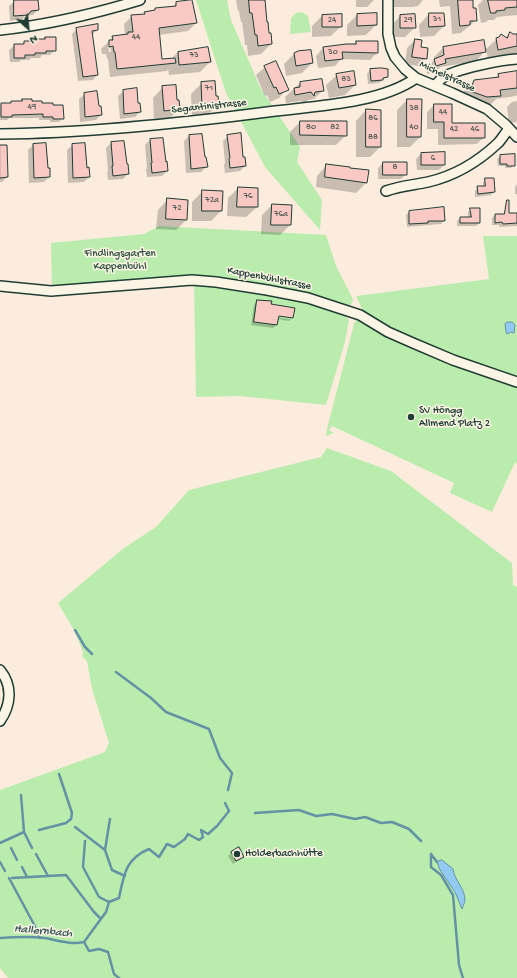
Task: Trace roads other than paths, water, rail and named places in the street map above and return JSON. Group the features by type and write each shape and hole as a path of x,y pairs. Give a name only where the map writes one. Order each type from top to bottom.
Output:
{"street":[{"path":"0,30 64,20 140,0"},
{"name":"Michelstrasse","path":"388,0 388,34 391,48 395,57 405,69 416,78 487,110 517,137"},
{"path":"435,86 442,78 449,75 477,66 504,60 517,59"},
{"name":"Segantinistrasse","path":"0,134 29,134 139,126 268,112 351,101 379,95 406,85 416,78"},
{"path":"386,191 398,186 430,182 466,167 488,152 509,129"},
{"name":"Kappenbühlstrasse","path":"0,286 51,291 192,280 267,290 308,298 360,315 388,332 413,343 453,360 517,382"},
{"path":"0,670 6,680 10,697 8,706 0,721"}],"water":[{"path":"512,322 515,325 514,333 511,332 507,334 505,324"},
{"path":"442,860 453,869 455,877 465,896 462,909 455,892 440,870 437,862"}],"waterway":[{"path":"75,630 85,647 92,654"},
{"path":"116,672 151,698 166,712 209,729 220,758 232,773 228,790"},
{"path":"39,830 66,823 71,819 72,813 59,774"},
{"path":"21,795 24,832 32,848"},
{"path":"119,978 114,974 108,952 99,949 89,951 84,942 106,912 109,902 119,898 124,875 130,863 141,853 149,849 159,857 167,844 174,847 185,839 188,834 199,840 203,837 201,830 208,834 217,826 229,811 225,803"},
{"path":"255,813 299,810 316,816 332,814 355,819 365,817 381,823 392,822 409,829 421,841"},
{"path":"105,850 110,819"},
{"path":"75,827 105,850 112,870 125,876"},
{"path":"0,843 24,832"},
{"path":"85,841 83,867 99,897 109,902"},
{"path":"11,848 17,860"},
{"path":"36,854 48,876"},
{"path":"431,854 431,867 441,875 453,895 459,965 463,978"},
{"path":"431,854 437,862"},
{"path":"0,862 5,871"},
{"path":"22,867 27,877"},
{"path":"12,878 66,875 101,919"},
{"path":"9,878 40,938"},
{"name":"Hallernbach","path":"0,938 33,937 68,943 84,942"}],"place":[{"name":"SV Höngg Allmend Platz 2","path":"411,417"},
{"name":"Holderbachhütte","path":"237,854"}],"park label":[{"name":"Findlingsgarten Kappenbühl","path":"120,260"}]}
